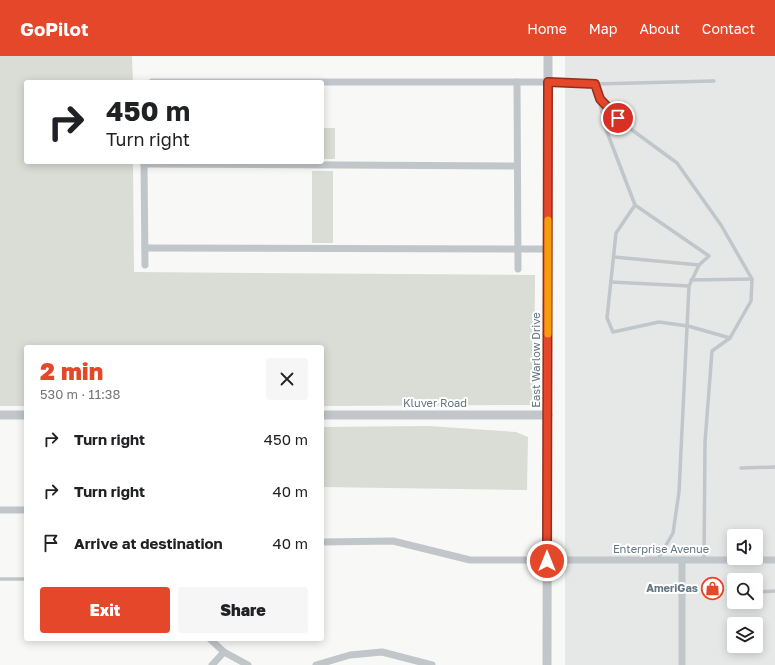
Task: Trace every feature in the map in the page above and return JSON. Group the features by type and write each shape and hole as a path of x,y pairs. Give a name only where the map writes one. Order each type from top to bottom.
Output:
{"street":[{"name":"East Warlow Drive","path":"547,665 548,56"},
{"path":"324,82 548,82"},
{"path":"517,82 518,269"},
{"path":"144,164 145,265"},
{"path":"268,164 517,166"},
{"path":"145,248 548,249"},
{"path":"0,414 24,414"},
{"name":"Kluver Road","path":"324,415 548,415"},
{"path":"0,510 24,510"},
{"name":"Enterprise Avenue","path":"324,542 392,542 470,560 775,560"},
{"path":"682,560 682,665"},
{"path":"212,641 224,652 248,665"},
{"path":"212,665 224,652"},
{"path":"316,665 350,655 382,652 432,665"}],"lane":[{"path":"548,82 595,84 714,81"},
{"path":"595,84 600,99 607,132 635,205 709,256 699,265 689,286 686,305 688,326 679,492 673,533 658,559"},
{"path":"600,99 628,128 677,163 721,225 752,279 751,301 730,338 712,351 705,442 704,560"},
{"path":"635,205 616,233 608,318 613,332 659,322 688,326 730,338"},
{"path":"614,257 699,265"},
{"path":"691,280 752,279"},
{"path":"611,282 689,286"},
{"path":"741,468 775,467"},
{"path":"0,579 24,579"},
{"path":"763,592 775,591"}],"shaded area":[{"path":"0,56 132,56 133,80 24,80 24,164 133,164 134,272 535,275 534,405 324,406 324,345 24,345 24,406 0,406"},
{"path":"565,56 775,56 775,665 565,665"},
{"path":"324,128 335,128 335,159 324,159"},
{"path":"312,171 333,171 333,243 312,243"},
{"path":"428,426 516,432 528,437 527,490 324,487 324,427"}],"slow traffic":[{"path":"548,220 548,334"}],"place":[{"name":"AmeriGas","path":"713,588"}],"route":[{"path":"547,561 548,82 595,84 600,99 618,118"}]}
